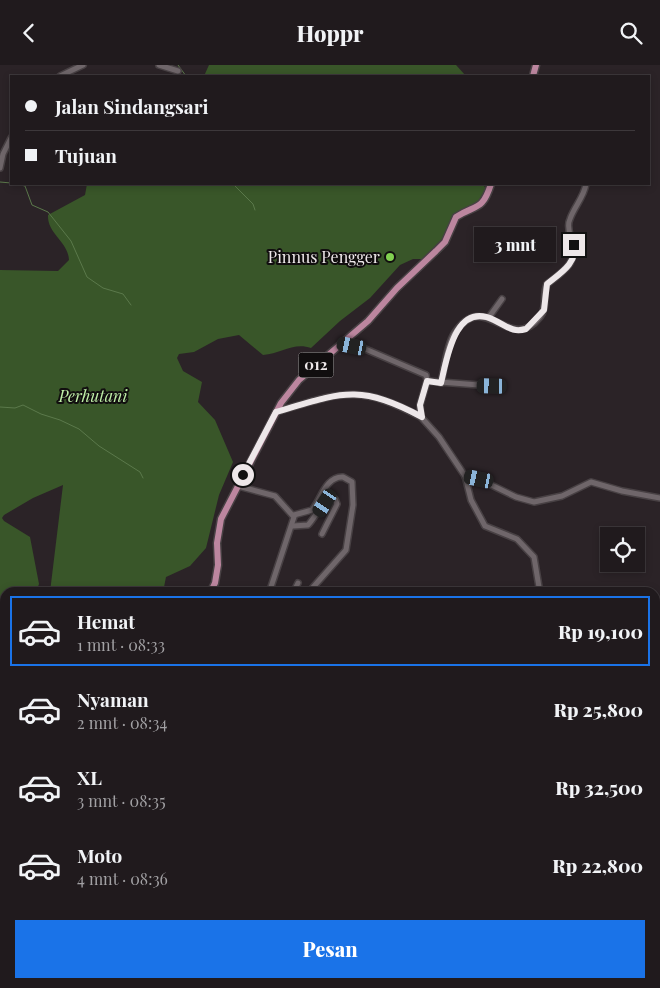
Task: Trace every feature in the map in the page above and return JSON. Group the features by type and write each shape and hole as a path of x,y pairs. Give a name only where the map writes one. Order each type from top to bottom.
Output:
{"main road":[{"name":"012","path":"214,587 216,583 218,565 217,543 221,519 276,412 299,380 368,321 397,287 445,242 456,217 473,210 482,203 491,185"}],"street":[{"path":"62,75 83,65"},
{"path":"159,65 178,71"},
{"path":"0,168 3,154 10,140"},
{"path":"441,383 453,335 464,322 472,318 489,317 507,328 519,331 526,329 540,317 545,305 547,284 569,265 574,257 575,251 569,231 569,220 586,185"},
{"path":"489,317 502,299"},
{"path":"341,344 363,349 426,375 427,381 420,405 422,417"},
{"path":"427,381 492,386"},
{"path":"276,412 348,393 394,402 422,417 439,437 465,476 471,500 485,525 517,539 534,557 539,587"},
{"path":"465,476 479,479 516,497 532,501 562,496 591,482 622,491 660,498"},
{"path":"294,515 312,510 329,483 335,478 343,477 352,482 353,505 346,550 313,587"},
{"path":"238,486 275,496 294,515"},
{"path":"293,526 308,525 325,503 334,499 337,504 322,535"},
{"path":"271,587 293,526 294,515"},
{"path":"296,587 298,583"}],"green space":[{"path":"209,65 456,65 465,75 204,75"},
{"name":"Perhutani","path":"87,185 484,185 486,189 475,206 453,216 445,236 422,259 413,259 400,265 370,298 340,321 311,348 298,346 263,355 239,335 218,339 194,352 179,354 177,358 183,371 202,382 198,402 215,420 233,462 219,495 206,548 190,566 166,577 164,587 51,587 63,485 33,498 2,518 30,537 39,584 38,587 0,587 0,270 58,271 69,260 68,253 54,233 48,215 85,195"}],"waterway":[{"path":"178,65 185,75"},
{"path":"0,182 10,183"},
{"path":"20,185 25,186 32,205 48,212 71,241 87,277 103,288 123,294 131,305"},
{"path":"234,185 253,204 255,210"},
{"path":"0,407 15,408 23,405 79,429 99,446 140,472 143,478"}],"place":[{"name":"Pinnus Pengger","path":"390,257"}],"route":[{"path":"243,475 276,412 341,393 348,393 394,402 422,417 420,405 427,381 441,383 453,335 464,322 472,318 489,317 513,331 526,329 540,317 545,305 545,288 547,284 569,265 574,257 574,245"}]}
